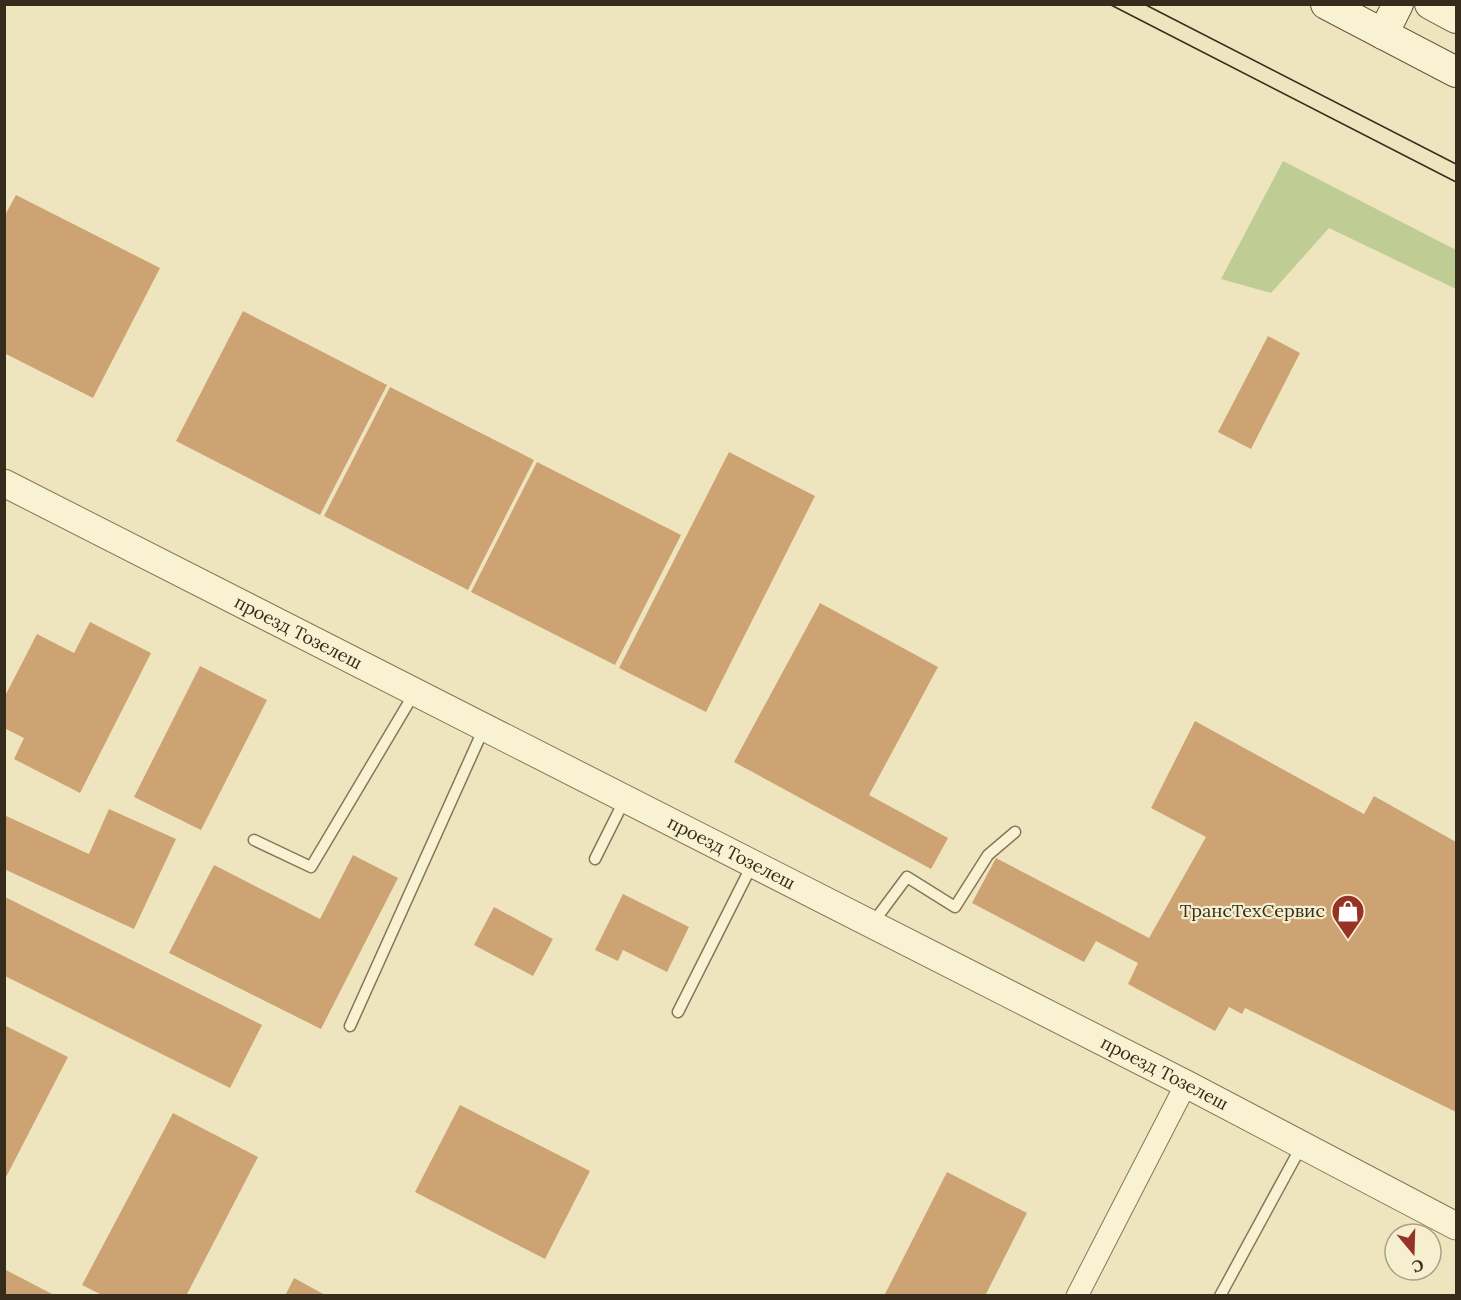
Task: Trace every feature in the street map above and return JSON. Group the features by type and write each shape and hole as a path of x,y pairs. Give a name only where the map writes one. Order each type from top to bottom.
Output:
{"main road":[{"path":"1326,4 1456,72"},
{"path":"1383,34 1398,4"},
{"path":"1430,4 1456,18"}],"street":[{"name":"проезд Тозелеш","path":"4,483 1186,1084 1456,1226"},
{"path":"1077,1296 1186,1084"}],"lane":[{"path":"254,840 311,867 415,692"},
{"path":"350,1026 484,727"},
{"path":"595,859 625,799"},
{"path":"872,924 907,877 955,907 988,855 1015,832"},
{"path":"678,1012 752,864"},
{"path":"1220,1296 1302,1145"}],"green space":[{"path":"1283,161 1456,250 1456,289 1329,228 1271,293 1221,279"}],"building":[{"path":"16,195 160,268 93,398 4,353 4,217"},
{"path":"243,311 387,385 320,515 176,441"},
{"path":"1268,336 1300,353 1251,449 1218,432"},
{"path":"390,387 534,460 468,590 324,516"},
{"path":"729,452 815,496 706,712 619,668"},
{"path":"537,462 681,535 615,665 471,592"},
{"path":"820,603 938,667 869,795 948,838 931,869 734,762"},
{"path":"90,622 151,653 80,793 14,759 24,738 4,728 4,698 37,634 74,653"},
{"path":"200,666 267,700 201,830 134,797"},
{"path":"1195,721 1364,814 1374,796 1456,842 1456,1112 1245,1008 1242,1014 1229,1007 1215,1031 1128,984 1138,963 1096,941 1084,962 972,903 996,858 1149,938 1206,837 1151,808"},
{"path":"109,809 176,839 134,929 4,869 4,815 89,854"},
{"path":"353,855 398,878 321,1029 169,953 214,865 320,919"},
{"path":"623,894 689,927 667,972 623,950 618,961 595,950"},
{"path":"5,897 262,1025 230,1088 5,976"},
{"path":"494,907 553,939 533,976 474,945"},
{"path":"4,1025 68,1057 4,1181"},
{"path":"460,1105 590,1171 545,1259 415,1192"},
{"path":"173,1113 258,1157 186,1296 104,1296 82,1285"},
{"path":"947,1172 1027,1213 985,1296 884,1296"},
{"path":"4,1269 56,1296 4,1296"},
{"path":"294,1278 327,1296 285,1296"}],"tram line":[{"path":"1109,4 1456,182"},
{"path":"1144,4 1456,164"}],"place":[{"name":"ТрансТехСервис","path":"1348,940"}]}
